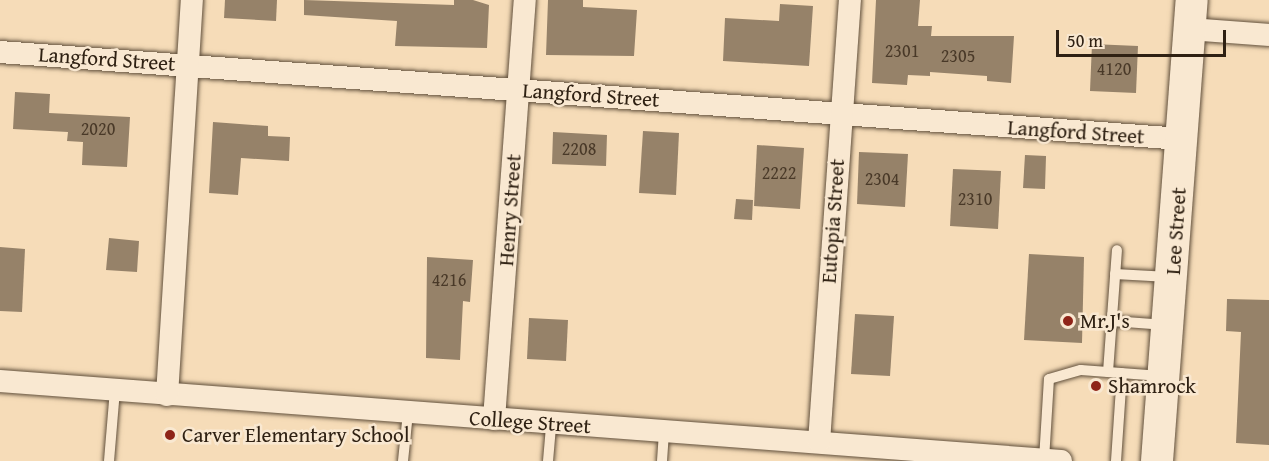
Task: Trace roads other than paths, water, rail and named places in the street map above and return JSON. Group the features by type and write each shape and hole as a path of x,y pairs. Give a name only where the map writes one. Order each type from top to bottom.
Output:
{"main road":[{"name":"Lee Street","path":"1157,461 1173,277 1191,15"}],"street":[{"path":"167,395 192,0"},
{"name":"Henry Street","path":"494,419 525,0"},
{"name":"Eutopia Street","path":"819,442 840,116 850,0"},
{"path":"1191,15 1269,35"},
{"name":"Langford Street","path":"0,52 711,102 840,116 1182,139"},
{"name":"College Street","path":"0,381 1052,460"}],"lane":[{"path":"1108,372 1117,249"},
{"path":"1115,274 1173,277"},
{"path":"1112,321 1169,325"},
{"path":"1052,460 1049,379 1061,372 1108,372 1164,376"},
{"path":"1116,461 1122,373"},
{"path":"110,461 115,390"},
{"path":"403,461 408,413"},
{"path":"548,461 551,423"},
{"path":"662,461 664,432"}],"place":[{"name":"Mr.J's","path":"1068,321"},
{"name":"Shamrock","path":"1096,386"},
{"name":"Carver Elementary School","path":"170,435"}]}
